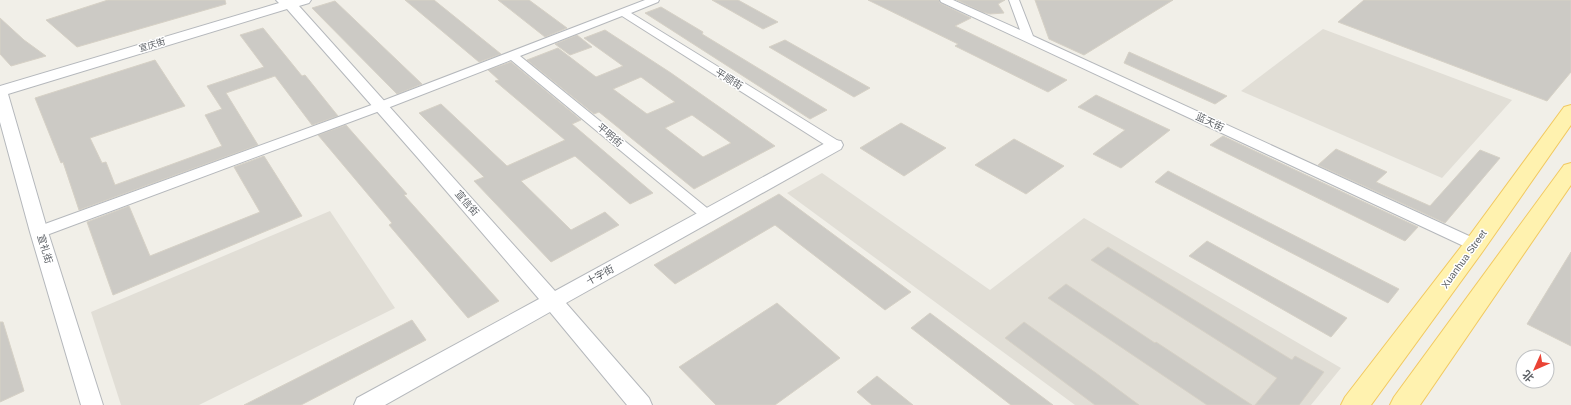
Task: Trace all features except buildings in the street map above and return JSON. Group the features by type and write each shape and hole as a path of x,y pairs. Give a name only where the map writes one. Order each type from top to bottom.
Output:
{"main road":[{"name":"Xuanhua Street","path":"1355,405 1475,245 1571,111"},
{"path":"1404,405 1571,170"}],"street":[{"path":"39,232 381,106 654,0"},
{"name":"蓝天街","path":"945,0 1475,245"},
{"path":"1014,0 1028,38"},
{"name":"宣庆街","path":"0,92 290,1"},
{"name":"宣信街","path":"290,1 553,301 641,405"},
{"name":"平顺街","path":"623,12 835,145"},
{"name":"平明街","path":"512,55 707,215"},
{"name":"宣礼街","path":"0,92 39,232 92,405"},
{"name":"十字街","path":"374,403 553,301 835,145"}],"shaded area":[{"path":"1323,29 1512,100 1442,178 1241,91"},
{"path":"822,173 990,290 1084,218 1341,368 1311,405 1075,405 787,193"},
{"path":"330,211 395,308 199,405 121,405 91,312"}]}
